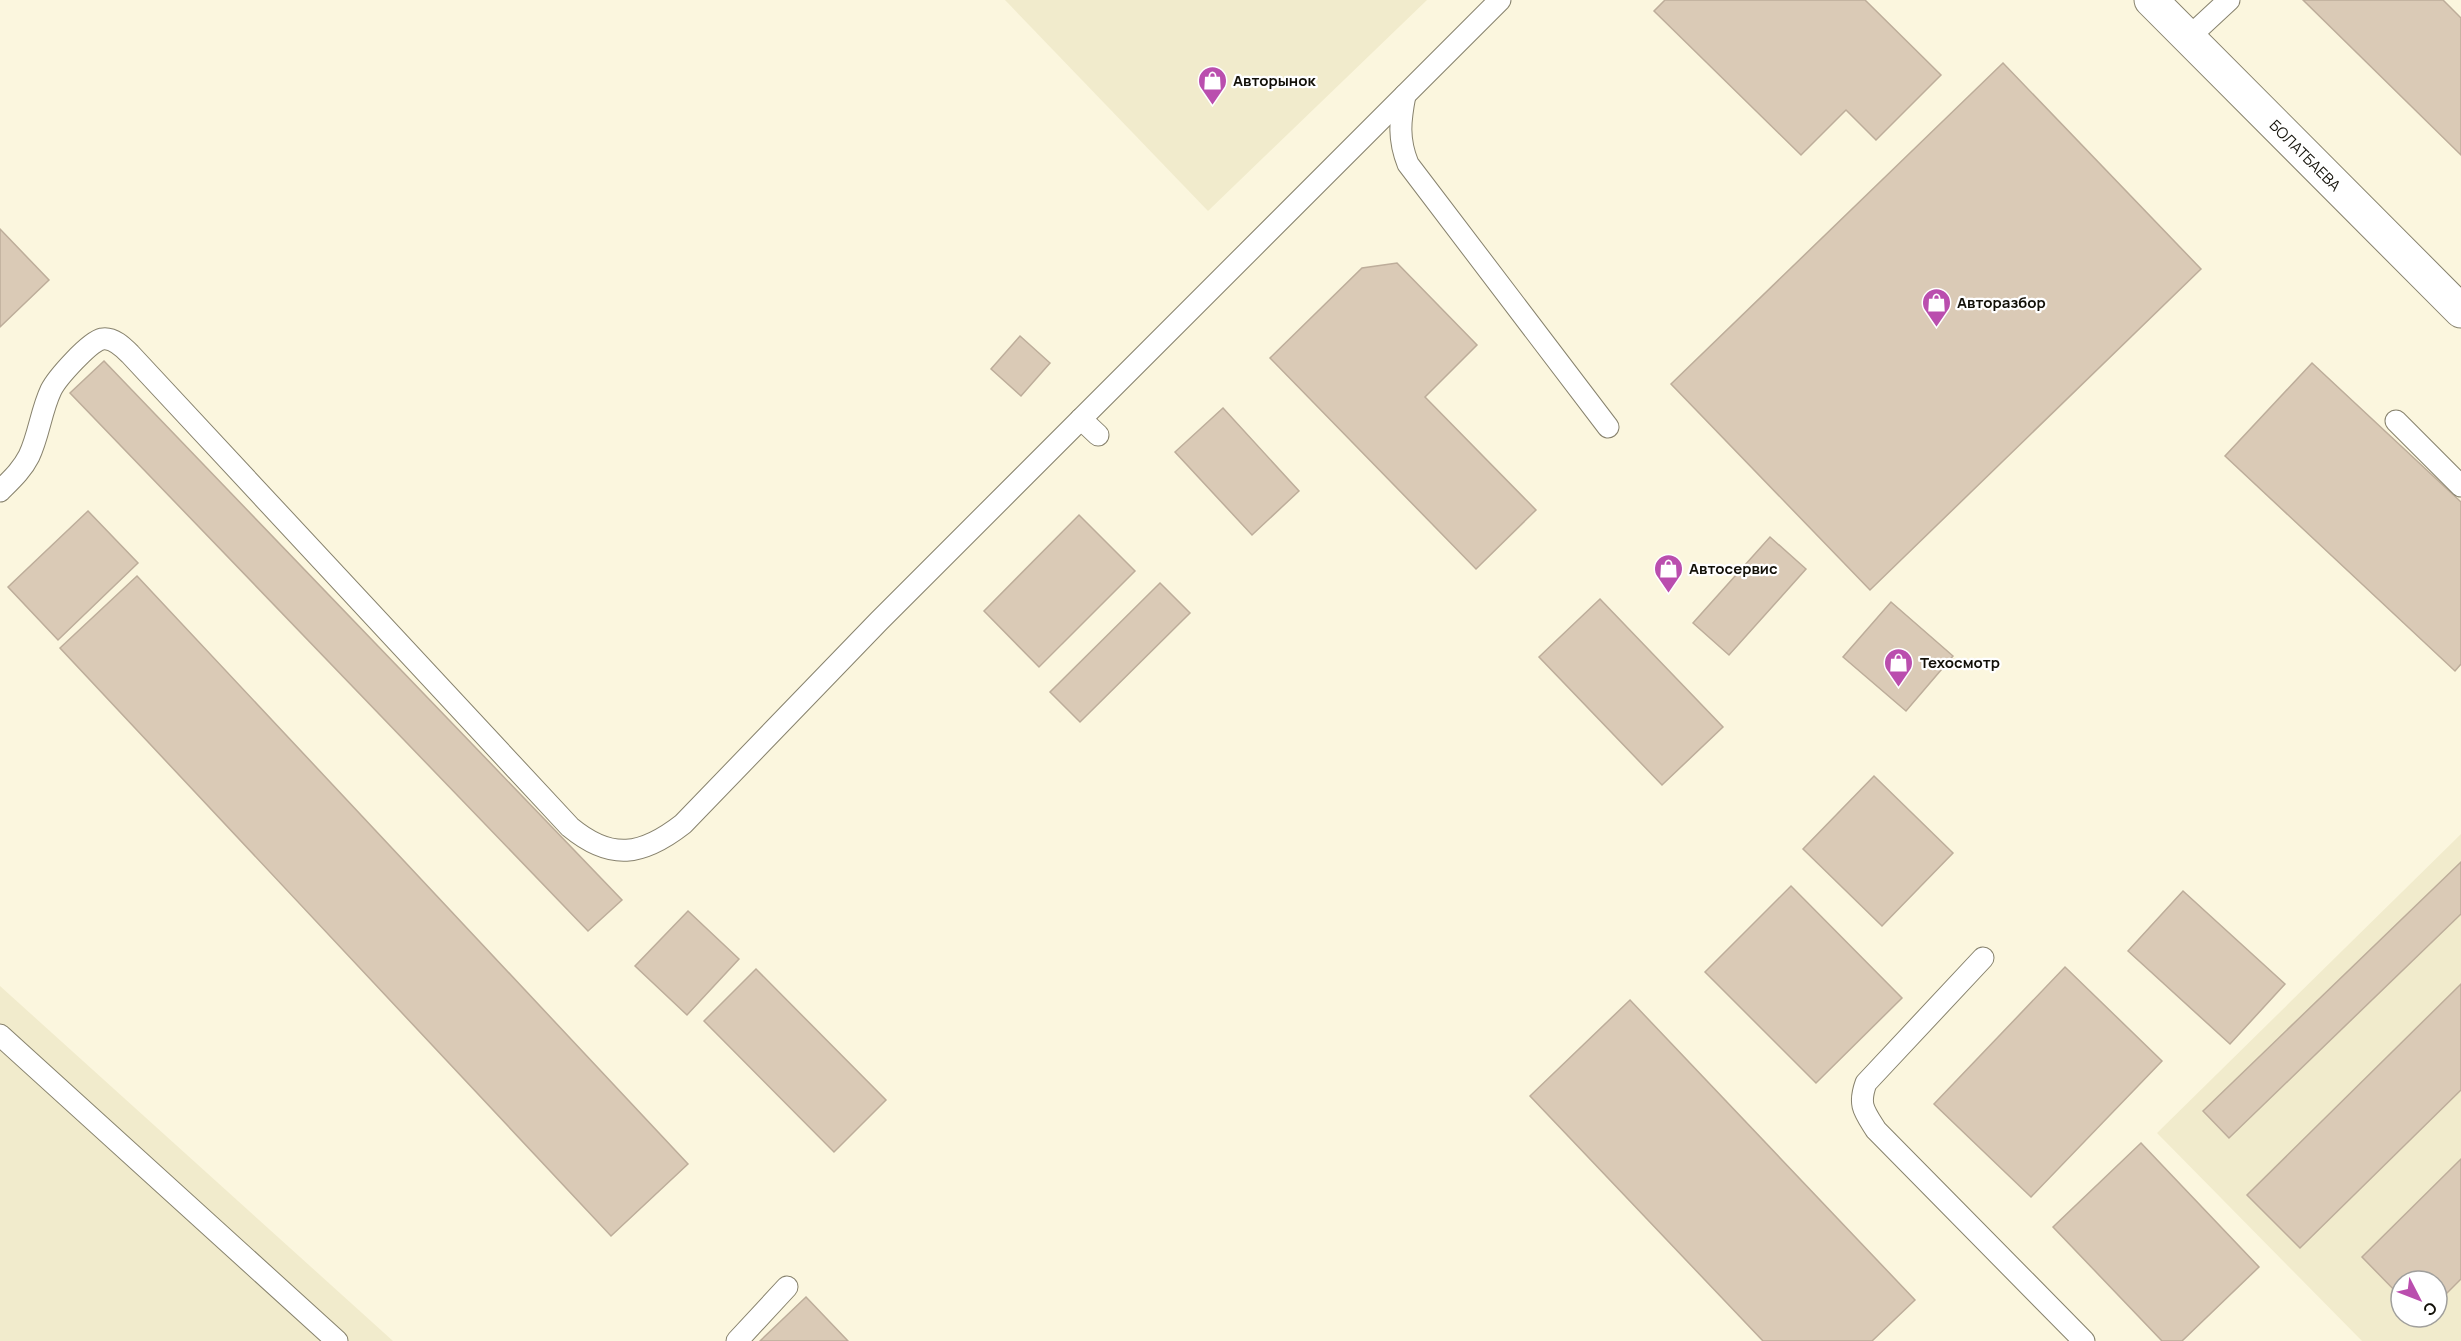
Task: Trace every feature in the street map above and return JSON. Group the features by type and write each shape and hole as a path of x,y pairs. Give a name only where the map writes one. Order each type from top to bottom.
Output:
{"main road":[{"name":"БОЛАТБАЕВА","path":"2151,0 2187,39 2461,311"}],"lane":[{"path":"0,491 22,467 30,454 50,391 58,378 102,339 121,345 570,827 583,838 615,851 631,851 648,847 683,824 879,621 1500,0"},
{"path":"2187,39 2229,0"},
{"path":"1405,95 1399,128 1401,148 1408,164 1608,427"},
{"path":"1081,419 1098,435"},
{"path":"2396,421 2459,481"},
{"path":"1983,958 1866,1083 1860,1099 1876,1130 2084,1341"},
{"path":"0,1035 337,1341"},
{"path":"737,1341 787,1287"}],"shaded area":[{"name":"Авторынок","path":"1005,0 1427,0 1208,211"},
{"path":"2461,834 2461,1341 2362,1341 2157,1133"},
{"path":"0,986 393,1341 0,1341"}],"building":[{"path":"1665,0 1865,0 1941,75 1876,140 1846,110 1801,155 1654,11"},
{"path":"2303,0 2443,0 2461,18 2461,155"},
{"name":"Авторазбор","path":"2003,63 2201,269 1870,590 1671,384"},
{"path":"0,229 49,280 0,327"},
{"path":"1397,263 1477,345 1425,397 1536,510 1476,569 1270,358 1362,268"},
{"path":"1020,336 1050,363 1021,396 991,369"},
{"path":"104,361 622,900 588,931 70,393"},
{"path":"2312,363 2461,502 2461,664 2455,671 2225,456"},
{"path":"1223,408 1299,491 1252,535 1175,452"},
{"path":"88,511 138,563 58,640 8,587"},
{"path":"1079,515 1135,571 1039,667 984,611"},
{"path":"1770,537 1806,569 1729,655 1693,623"},
{"path":"137,576 688,1164 611,1236 60,648"},
{"path":"1160,583 1190,613 1080,722 1050,692"},
{"path":"1600,599 1723,727 1662,785 1539,657"},
{"path":"1891,602 1953,656 1906,711 1843,657"},
{"path":"1874,776 1953,853 1882,926 1803,849"},
{"path":"2461,862 2461,914 2229,1138 2203,1111"},
{"path":"1791,886 1902,998 1816,1083 1705,972"},
{"path":"2183,891 2285,984 2230,1044 2128,951"},
{"path":"688,911 739,959 687,1015 635,966"},
{"path":"2065,967 2162,1061 2031,1197 1934,1104"},
{"path":"756,969 886,1100 834,1152 704,1021"},
{"path":"2461,984 2461,1090 2300,1248 2247,1195"},
{"path":"1630,1000 1915,1300 1872,1341 1763,1341 1530,1096"},
{"path":"2141,1143 2259,1267 2182,1341 2162,1341 2053,1227"},
{"path":"2461,1159 2461,1279 2449,1291 2449,1269 2389,1269 2389,1285 2362,1257"},
{"path":"806,1297 848,1341 760,1341"}],"place":[{"name":"Авторынок","path":"1212,106"},
{"name":"Авторазбор","path":"1936,328"},
{"name":"Автосервис","path":"1668,594"},
{"name":"Техосмотр","path":"1899,688"}]}
